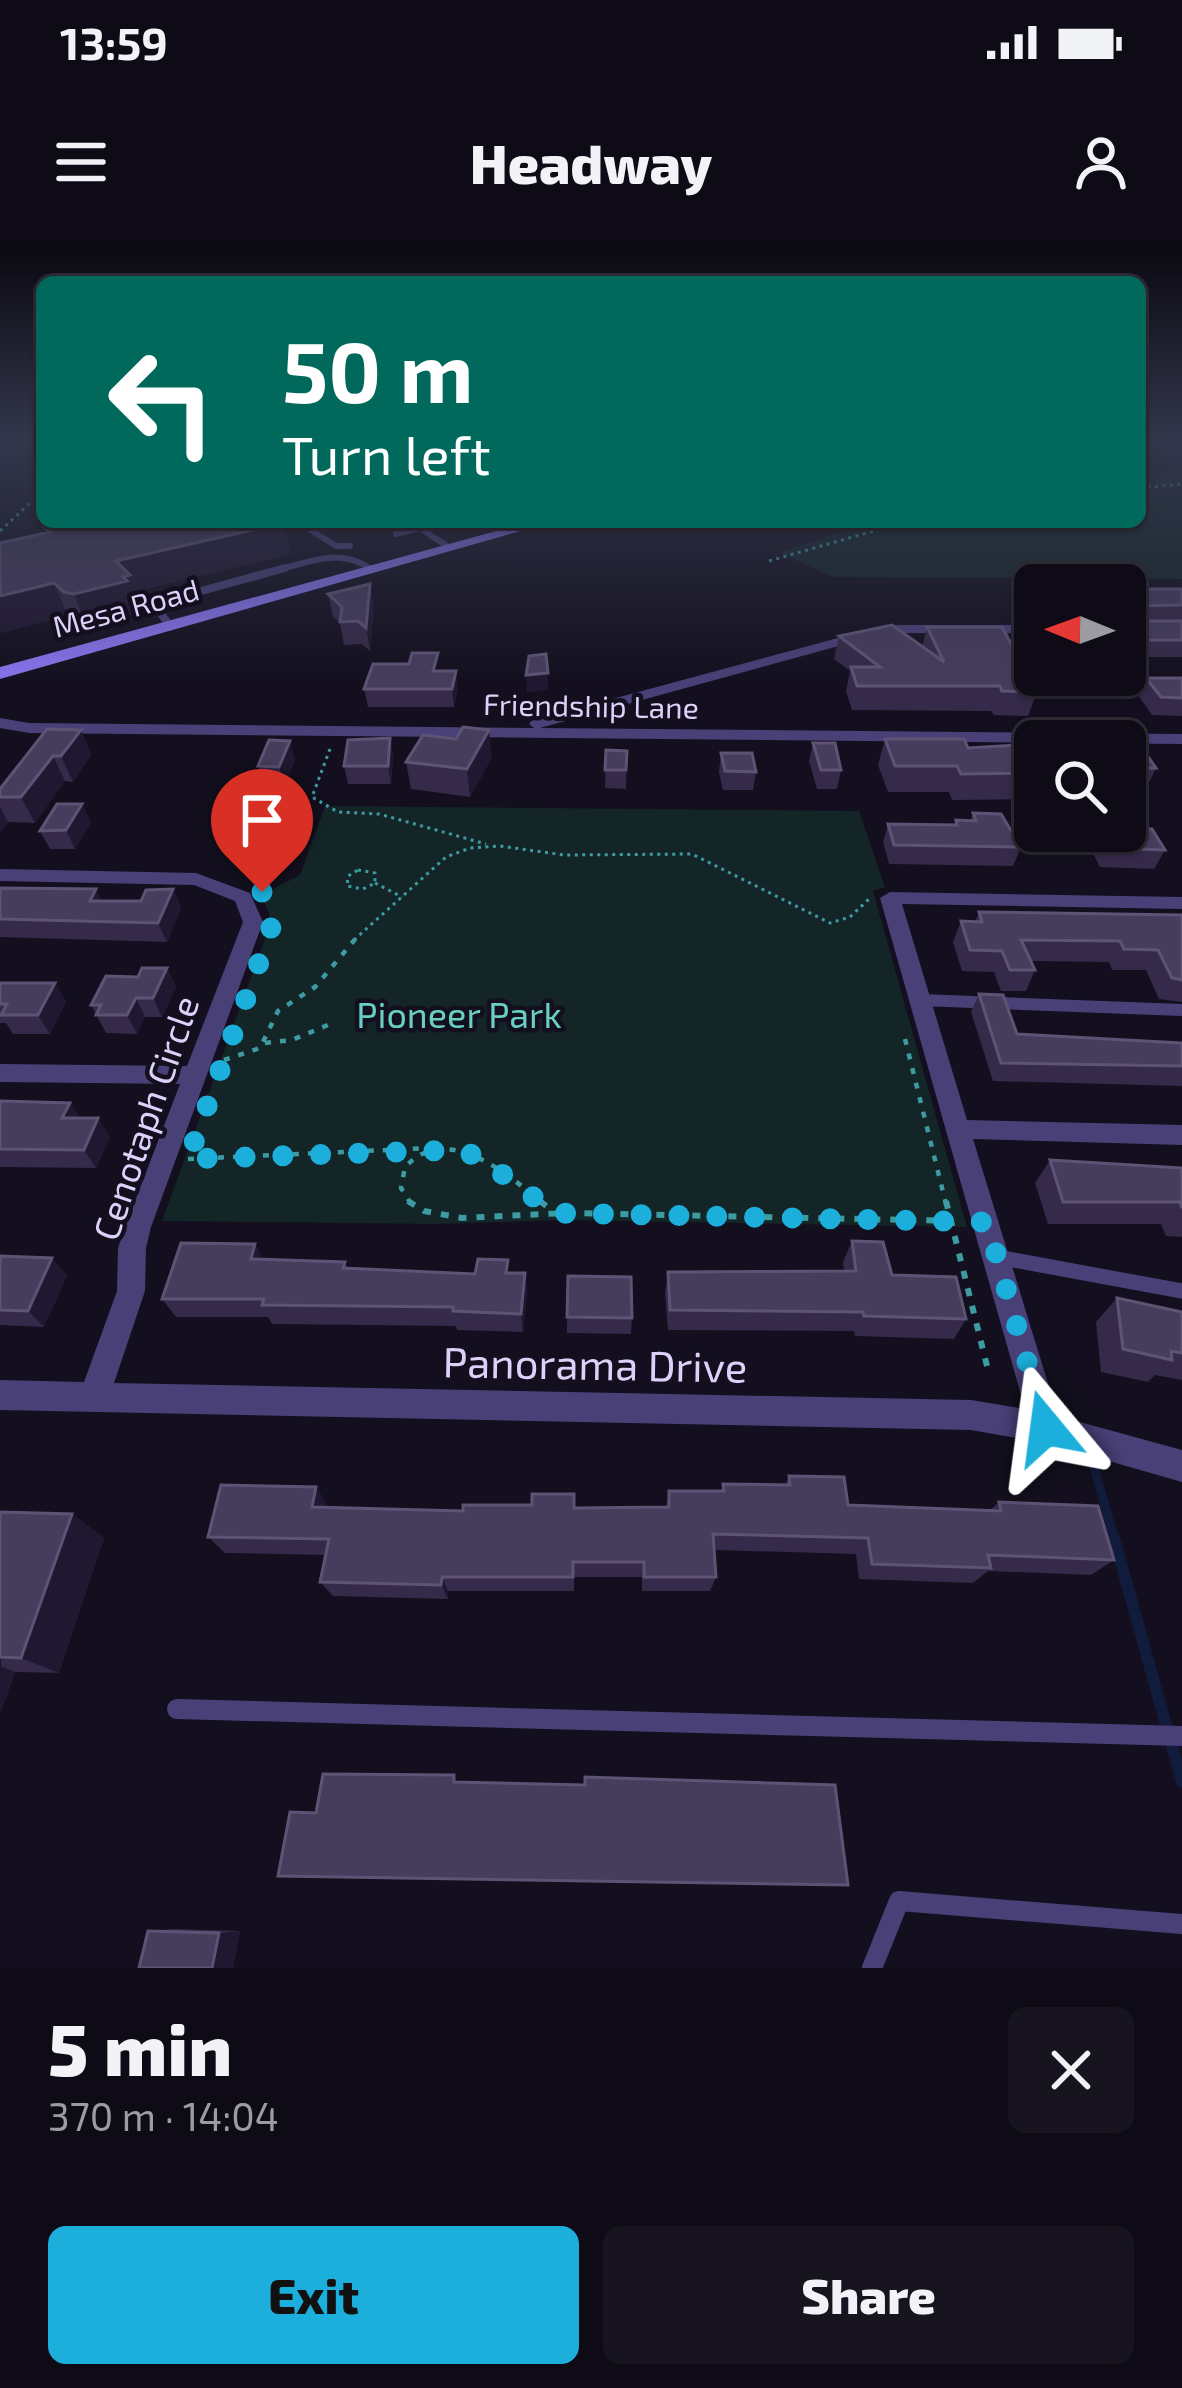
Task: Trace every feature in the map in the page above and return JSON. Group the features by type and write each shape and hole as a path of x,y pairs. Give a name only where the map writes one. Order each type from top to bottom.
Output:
{"main road":[{"name":"Mesa Road","path":"0,673 523,528"}],"street":[{"path":"512,733 886,629 1014,629"},
{"name":"Friendship Lane","path":"0,723 29,728 1182,740"},
{"name":"Cenotaph Circle","path":"0,875 196,879 243,897 253,922 138,1227 132,1248 131,1291 95,1395"},
{"path":"1046,1428 921,1000 881,897 1182,903"},
{"path":"0,1073 196,1075"},
{"path":"961,1129 1182,1135"},
{"name":"Panorama Drive","path":"0,1395 971,1415 1046,1428 1182,1466"}],"lane":[{"path":"307,528 336,546 350,546"},
{"path":"396,534 422,528 450,548"},
{"path":"170,626 154,604 329,556 354,557 371,569"},
{"path":"921,1000 1182,1010"},
{"path":"997,1257 1182,1291"},
{"path":"177,1709 1175,1734"},
{"path":"872,1968 899,1900 1182,1924"}],"path":[{"path":"769,561 880,528"},
{"path":"332,731 312,797 338,812 379,814 492,846 564,855 692,854 830,923 881,897"},
{"path":"265,1043 265,1033 278,1011 315,987 352,941 446,857 492,846"},
{"path":"375,883 377,875 367,870 352,872 345,880 355,889 375,883 403,898"},
{"path":"232,1038 224,1060 265,1043 286,1044 335,1022"},
{"path":"196,1139 188,1159 437,1148 479,1157 555,1213"},
{"path":"437,1148 404,1165 399,1181 405,1199 425,1213 987,1222"},
{"path":"948,1221 988,1370"}],"green space":[{"path":"1146,523 1182,523 1182,579 1146,579 1146,564 1014,564 1014,578 832,577 779,552 853,528 1146,528"},
{"name":"Pioneer Park","path":"325,806 859,811 885,887 873,891 967,1227 560,1220 438,1224 162,1221 269,928 261,895 300,875"}],"building":[{"path":"45,528 261,528 116,561 130,575 123,577 127,581 74,594 54,583 0,596 0,543 50,532"},
{"path":"370,584 366,628 358,621 340,622 342,607 328,594"},
{"path":"1146,589 1182,589 1182,605 1146,606"},
{"path":"1146,621 1182,621 1182,640 1146,640"},
{"path":"892,625 944,662 927,627 1002,627 1014,649 1014,691 1002,691 1000,686 857,686 851,667 880,667 839,636"},
{"path":"412,653 438,653 433,671 456,671 452,689 364,689 373,664 409,664"},
{"path":"546,654 548,673 526,675 529,656"},
{"path":"1146,678 1182,678 1182,698 1161,697"},
{"path":"463,727 489,730 467,769 406,762 423,735 456,739"},
{"path":"47,729 81,730 21,797 0,797 0,789"},
{"path":"390,738 388,766 344,766 348,740"},
{"path":"885,739 964,739 968,748 1014,745 1014,773 961,774 957,766 895,766"},
{"path":"269,740 290,741 279,767 258,766"},
{"path":"813,743 835,743 841,770 821,770"},
{"path":"606,750 627,751 626,770 605,770"},
{"path":"721,753 752,753 756,772 725,771"},
{"path":"254,799 300,800 291,823 244,822"},
{"path":"57,804 82,804 66,830 40,831"},
{"path":"973,813 1001,814 1014,835 1014,847 894,845 888,824 957,825 956,820 976,821"},
{"path":"1146,829 1152,829 1165,850 1146,849"},
{"path":"0,888 96,889 90,901 141,901 146,890 173,889 158,923 0,919"},
{"path":"979,912 1182,915 1182,980 1172,978 1158,950 1124,949 1120,941 1021,940 1035,970 1010,970 1002,951 970,950 961,921 982,922"},
{"path":"142,968 167,968 153,998 136,998 127,1015 96,1015 101,1005 91,1005 106,976 138,977"},
{"path":"0,983 55,983 38,1015 1,1015 7,1004 0,1004"},
{"path":"979,994 1003,995 1017,1034 1182,1043 1182,1066 1001,1063"},
{"path":"0,1101 70,1103 62,1118 98,1118 84,1150 0,1149"},
{"path":"1050,1160 1182,1168 1182,1208 1180,1202 1063,1202"},
{"path":"852,1241 883,1242 892,1275 956,1277 966,1319 864,1316 863,1312 670,1310 668,1272 856,1271"},
{"path":"181,1243 255,1244 251,1259 345,1262 343,1268 475,1274 478,1259 508,1260 506,1273 525,1273 521,1314 453,1311 453,1307 262,1305 264,1299 162,1299"},
{"path":"0,1256 52,1258 28,1311 0,1310"},
{"path":"568,1276 631,1277 632,1318 567,1317"},
{"path":"1117,1298 1182,1312 1182,1353 1171,1351 1172,1360 1123,1349"},
{"path":"789,1476 844,1477 848,1505 1001,1511 999,1502 1098,1506 1114,1560 988,1555 991,1568 872,1564 868,1538 713,1534 716,1577 644,1577 644,1562 573,1562 573,1577 442,1577 441,1585 320,1582 329,1539 208,1537 221,1485 316,1487 312,1507 463,1511 463,1505 532,1505 532,1494 574,1494 574,1508 669,1507 669,1491 724,1491 723,1484 790,1485"},
{"path":"0,1512 72,1514 21,1658 0,1657"},
{"path":"323,1774 454,1775 454,1782 585,1785 585,1777 835,1785 848,1885 278,1876 290,1812 316,1813"},
{"path":"148,1931 219,1933 212,1968 139,1968"}],"waterway":[{"path":"1089,1449 1115,1541"},
{"path":"1114,1538 1182,1782"}],"route":[{"path":"262,892 272,924 269,935 188,1159 437,1148 479,1157 555,1213 987,1222 1046,1428"}]}
